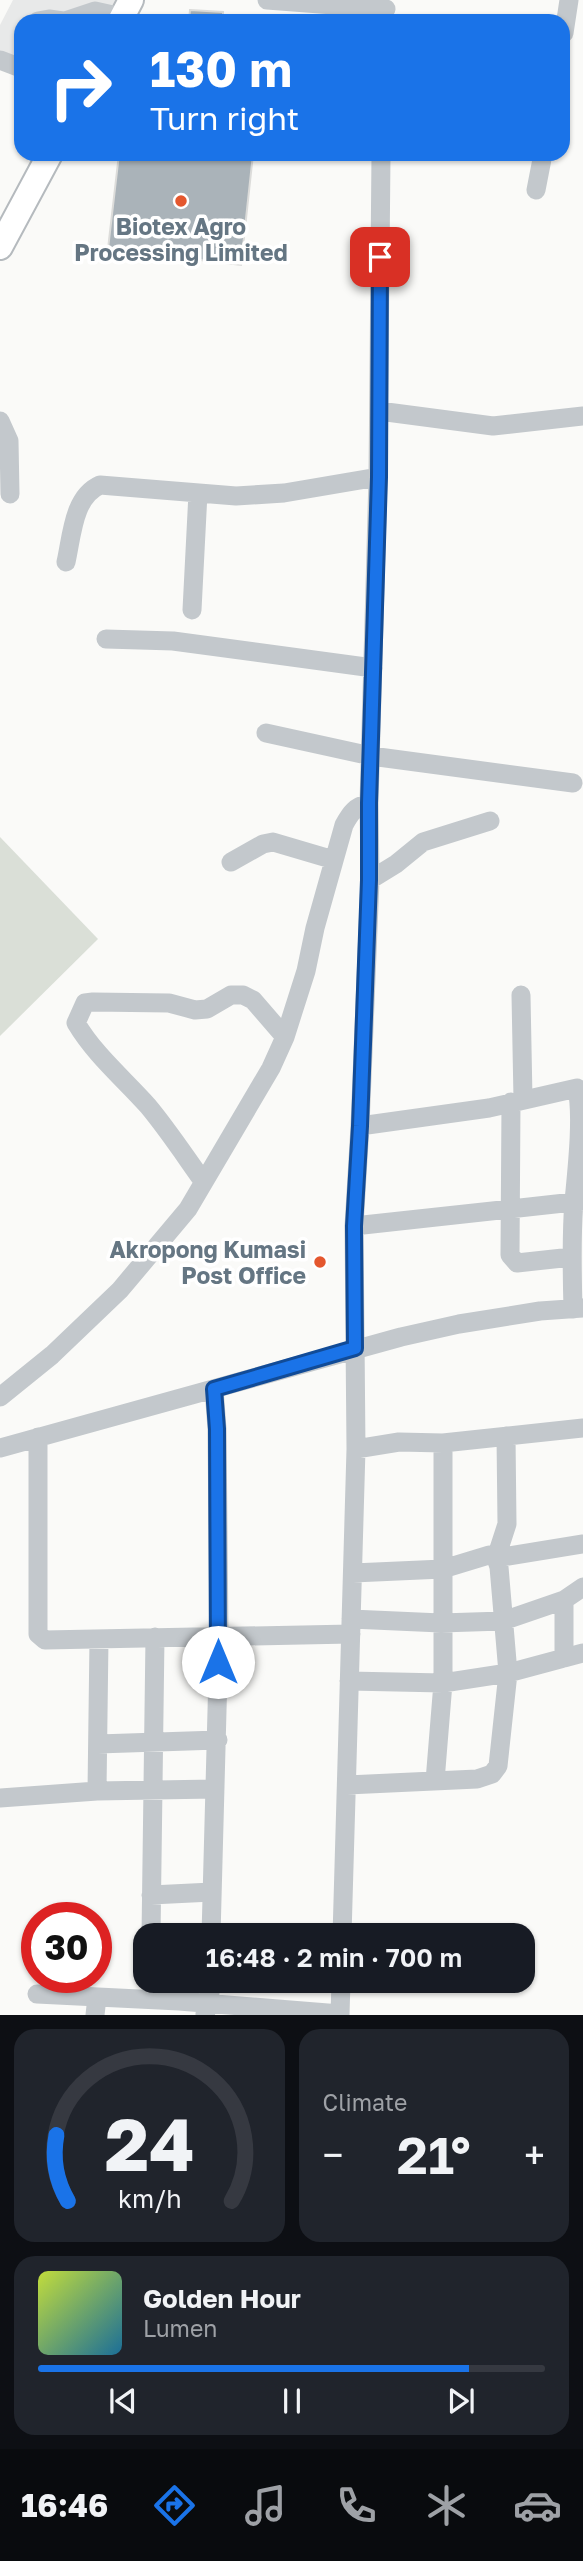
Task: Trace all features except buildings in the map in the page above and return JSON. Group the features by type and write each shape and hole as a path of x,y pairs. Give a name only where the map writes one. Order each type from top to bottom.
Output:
{"main road":[{"path":"0,247 46,161"}],"street":[{"path":"267,0 386,10"},
{"path":"86,14 95,11 124,13"},
{"path":"342,1923 356,1449 354,1226 369,880 379,477 381,161"},
{"path":"536,190 542,161"},
{"path":"379,411 493,426 583,416"},
{"path":"0,421 9,441 10,494"},
{"path":"66,562 79,508 84,497 95,487 111,484 153,491 236,496 284,493 379,477"},
{"path":"192,610 198,493"},
{"path":"106,639 173,641 373,668"},
{"path":"266,733 371,756 573,783"},
{"path":"0,1397 52,1355 120,1290 188,1209 271,1068 285,1037 306,971 334,860 351,812 357,806 369,803"},
{"path":"369,880 396,864 423,842 490,821"},
{"path":"231,862 263,844 273,842 334,860"},
{"path":"203,1181 153,1113 82,1033 76,1023 79,1012 85,1003 93,1002 169,1003 195,1010 207,1009 231,995 243,995 253,1000 285,1037"},
{"path":"521,995 510,1255 517,1263 572,1257"},
{"path":"0,1448 355,1348 459,1324 540,1311 578,1309 572,1257 579,1201 581,1138 579,1091 575,1087 489,1108 360,1126"},
{"path":"354,1226 579,1201"},
{"path":"211,1923 219,1636 217,1429 214,1389"},
{"path":"356,1449 400,1442 443,1443 583,1428"},
{"path":"346,1785 477,1779 492,1774 498,1766 508,1673 496,1558 507,1524 506,1436"},
{"path":"38,1437 38,1634 46,1640 219,1636 503,1621 564,1600 583,1587"},
{"path":"435,1781 443,1684 443,1443"},
{"path":"353,1573 443,1569 489,1555 496,1558 583,1544"},
{"path":"349,1681 443,1684 508,1673 574,1656 564,1600"},
{"path":"151,1923 155,1637"},
{"path":"97,1791 99,1639"},
{"path":"98,1744 218,1740"},
{"path":"0,1798 97,1791 215,1789"},
{"path":"151,1895 212,1892"},
{"path":"37,1994 96,2006 145,1993"},
{"path":"158,1993 207,2010 340,2014 341,1993"}],"shaded area":[{"path":"13,0 117,0 110,14 14,14 14,75 0,68 0,25"},
{"path":"0,837 98,939 0,1036"}],"place":[{"name":"Biotex Agro Processing Limited","path":"181,201"},
{"name":"Akropong Kumasi Post Office","path":"320,1262"}],"route":[{"path":"218,1662 217,1429 214,1389 355,1348 354,1226 369,880 379,477 380,257"}]}
